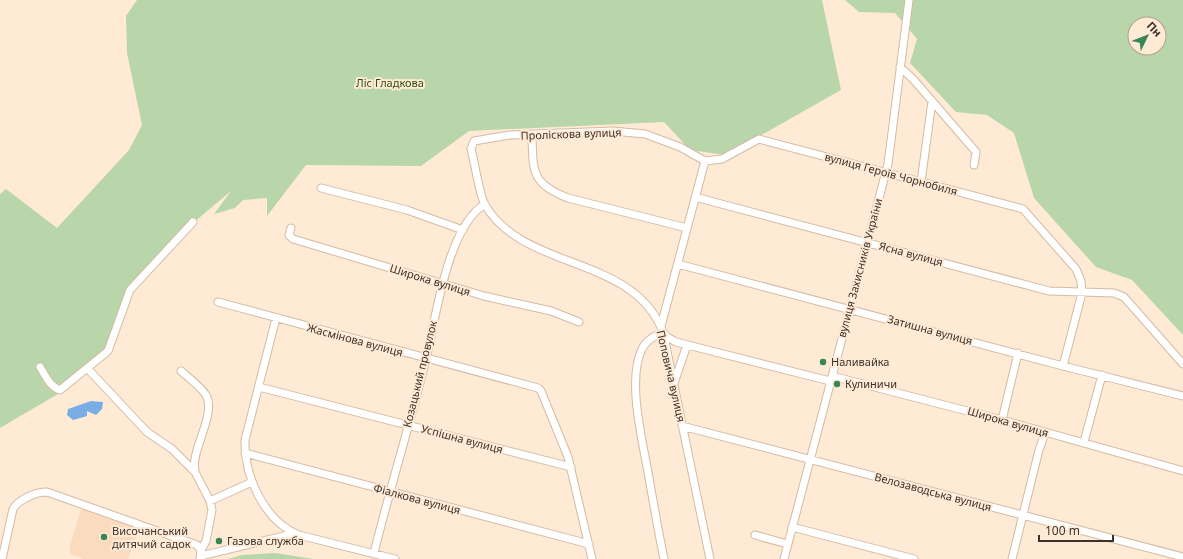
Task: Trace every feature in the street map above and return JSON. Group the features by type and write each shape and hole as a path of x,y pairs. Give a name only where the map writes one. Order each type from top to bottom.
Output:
{"street":[{"name":"вулиця Захисників України","path":"784,559 886,173 909,0"},
{"path":"900,67 976,152 974,165"},
{"path":"921,182 932,101"},
{"name":"Проліскова вулиця","path":"471,146 474,141 478,139 613,131 645,134 680,147 705,161"},
{"path":"532,135 535,174 543,185 551,192 568,198 687,228"},
{"name":"вулиця Героїв Чорнобиля","path":"705,161 722,159 759,139 1023,209 1076,269 1081,281 1082,293"},
{"name":"Поповича вулиця","path":"471,146 485,204 500,224 518,239 562,259 598,271 623,285 658,318 662,329 674,384 710,559"},
{"path":"664,559 637,412 636,381 642,347 662,329 705,161"},
{"path":"321,188 407,210 463,230"},
{"name":"Ясна вулиця","path":"695,197 1049,291 1114,294 1124,297 1183,364"},
{"name":"Козацький провулок","path":"374,553 389,492 426,359 442,283 463,230 472,214 485,204"},
{"path":"40,367 49,382 56,389 60,390 108,351 130,290 193,222"},
{"name":"Широка вулиця","path":"291,228 289,235 293,239 484,296 551,312 579,322"},
{"name":"Затишна вулиця","path":"678,264 1063,366 1183,396"},
{"path":"1063,366 1082,293"},
{"name":"Жасмінова вулиця","path":"218,302 538,388 541,391 571,468"},
{"path":"276,318 245,440 245,453 252,482 271,516 286,529 299,535 395,559"},
{"name":"Широка вулиця","path":"662,329 667,337 676,342 687,345 831,378 1002,420 1183,471"},
{"path":"674,384 687,345"},
{"path":"1002,420 1018,353"},
{"path":"87,368 147,432 172,450 195,472"},
{"path":"181,371 206,395 209,406 200,443 193,463 195,472 210,500 212,510 206,541 201,555"},
{"path":"1084,442 1102,375"},
{"name":"Успішна вулиця","path":"259,387 571,468"},
{"name":"Велозаводська вулиця","path":"682,426 1171,556 1183,557"},
{"path":"1012,559 1045,433"},
{"name":"Фіалкова вулиця","path":"245,453 589,544"},
{"path":"571,468 592,559"},
{"path":"210,500 252,482"},
{"path":"2,559 13,509 18,503 40,492 47,492 197,545 201,555"},
{"path":"792,527 914,559"},
{"path":"201,555 288,535 299,535"},
{"path":"755,535 787,544"}],"shaded area":[{"name":"Височанський дитячий садок","path":"81,509 139,528 128,559 83,559 70,554 70,546"}],"green space":[{"name":"Ліс Гладкова","path":"137,0 822,0 841,90 726,155 690,150 664,122 469,131 421,166 306,165 267,216 267,198 243,200 235,208 214,214 231,191 193,223 148,271 120,313 112,350 58,394 0,428 0,194 6,189 57,228 129,150 142,125 127,53 126,16"},
{"path":"845,0 1183,0 1183,335 1132,280 1096,267 1034,198 1014,133 987,115 956,112 910,63 917,39 895,13 859,12"},
{"path":"275,553 314,559 228,559 242,555"}],"water":[{"path":"91,401 103,402 102,409 96,415 87,411 87,416 73,420 67,415 68,409"}],"place":[{"name":"Наливайка","path":"823,362"},
{"name":"Кулиничи","path":"837,384"},
{"name":"Височанський дитячий садок","path":"104,537"},
{"name":"Газова служба","path":"219,541"}]}
